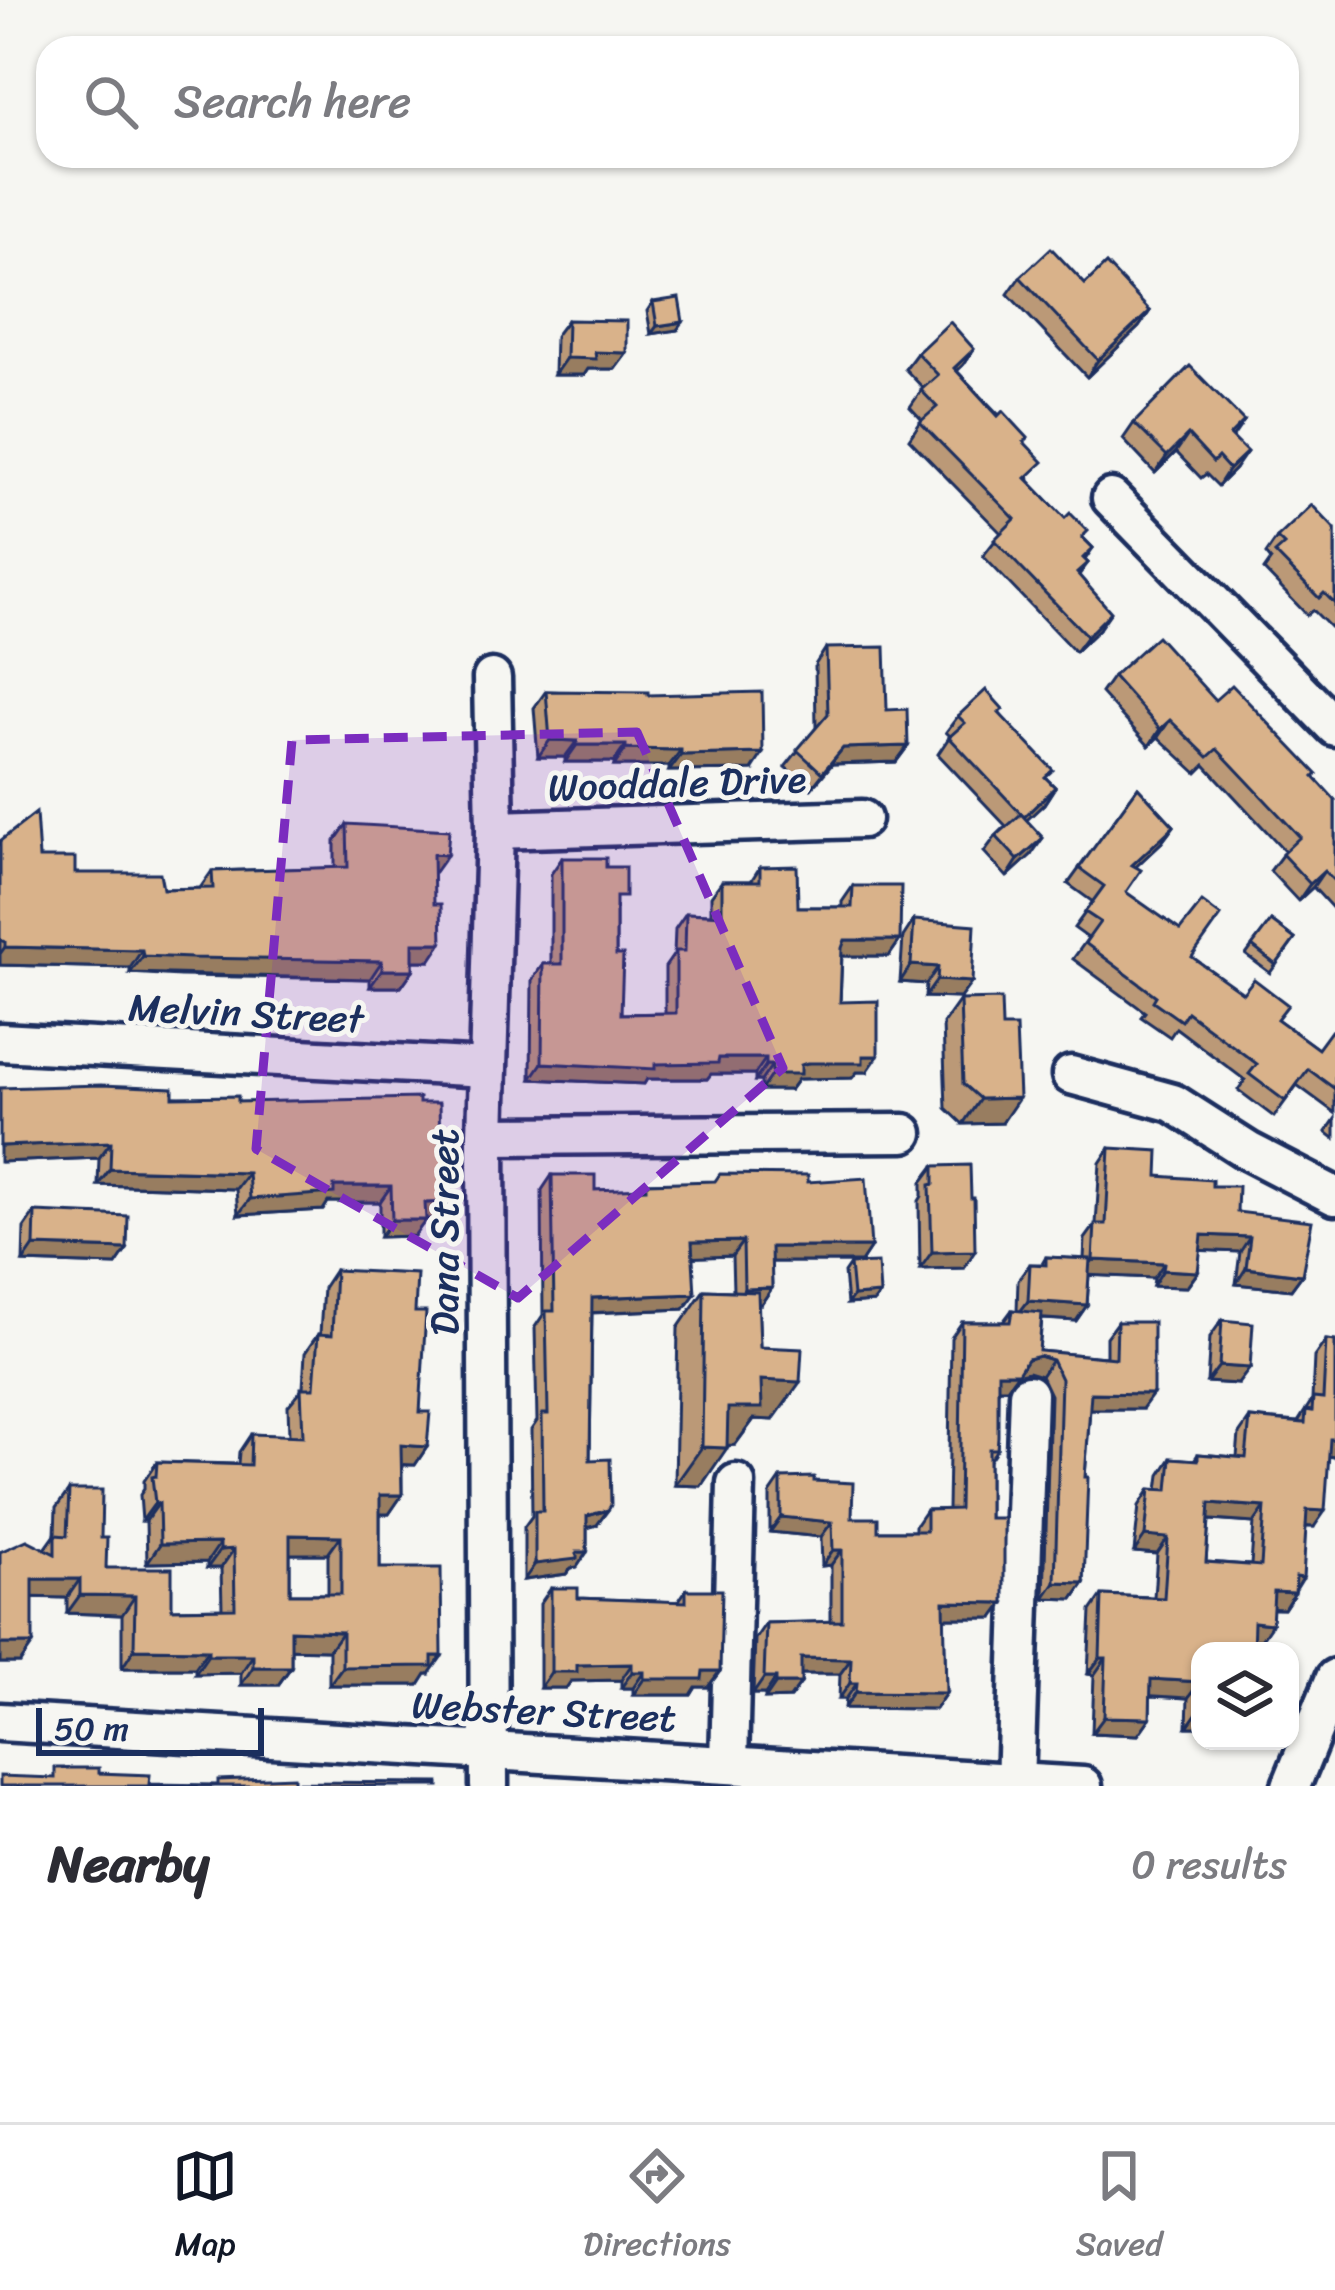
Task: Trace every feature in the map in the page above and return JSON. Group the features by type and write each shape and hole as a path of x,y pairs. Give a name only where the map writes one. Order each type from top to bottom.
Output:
{"street":[{"path":"1111,498 1335,727"},
{"name":"Dana Street","path":"488,1768 486,1136 495,830 492,678"},
{"name":"Wooddale Drive","path":"495,830 862,819"},
{"name":"Melvin Street","path":"0,1042 487,1068"},
{"path":"1070,1075 1173,1103 1248,1151 1335,1196"},
{"path":"486,1136 904,1132"},
{"path":"1015,1784 1028,1394"},
{"path":"729,1764 736,1483"},
{"path":"1291,1786 1335,1678"},
{"name":"Webster Street","path":"0,1722 488,1768 729,1764 1083,1786"}],"highlighted area":[{"path":"637,732 783,1068 518,1298 256,1149 292,740"}],"building":[{"path":"1051,248 1085,284 1106,264 1150,311 1098,360 1020,277"},
{"path":"679,298 683,322 657,326 653,302"},
{"path":"567,320 627,321 627,353 595,352 596,359 566,358"},
{"path":"950,322 974,349 954,368 998,416 1003,411 1043,462 1026,478 1065,518 1070,513 1088,531 1082,537 1093,548 1083,558 1088,563 1077,573 1111,612 1087,636 994,540 1015,519 920,422 937,407 921,390 938,375 917,353"},
{"path":"1190,366 1244,421 1230,435 1247,452 1229,469 1218,457 1213,462 1188,435 1167,456 1134,423"},
{"path":"1312,505 1335,529 1335,604 1324,593 1319,598 1275,553 1284,545 1277,538"},
{"path":"1157,636 1215,700 1232,685 1317,774 1314,777 1335,800 1335,882 1324,871 1310,884 1282,854 1300,837 1217,749 1208,757 1170,720 1160,729 1113,676"},
{"path":"885,647 887,710 907,709 908,746 843,748 822,773 797,750 828,714 826,648"},
{"path":"986,690 1003,709 999,713 1053,770 1045,777 1055,787 1024,817 949,737 965,723 958,716"},
{"path":"546,691 762,692 763,753 681,755 681,750 550,740"},
{"path":"1138,787 1174,826 1132,865 1141,870 1126,892 1180,930 1202,902 1221,916 1192,957 1243,993 1254,979 1288,1005 1277,1019 1318,1049 1331,1031 1335,1034 1335,1089 1308,1069 1285,1101 1249,1074 1257,1064 1187,1012 1181,1021 1153,1001 1156,996 1085,943 1100,922 1085,912 1104,886 1079,868"},
{"path":"36,813 39,858 75,858 75,873 160,873 163,889 213,888 212,871 348,867 347,824 449,830 447,855 433,854 434,904 441,904 442,943 413,943 413,970 382,970 382,961 192,958 143,956 142,950 5,947 0,940 0,841"},
{"path":"1021,814 1043,838 1018,860 996,836"},
{"path":"562,858 606,858 606,867 625,867 625,897 616,897 616,955 623,955 621,1014 676,1013 676,951 685,951 686,913 722,915 722,881 760,881 760,867 797,866 798,907 852,907 853,886 901,886 900,940 845,940 842,948 840,1002 878,1001 878,1056 863,1056 863,1063 807,1063 801,1065 801,1074 772,1074 766,1058 655,1064 655,1069 542,1063 543,964 562,964"},
{"path":"914,920 975,925 972,982 937,980 938,967 911,965"},
{"path":"1271,921 1295,939 1276,965 1252,946"},
{"path":"1001,999 1002,1027 1016,1027 1019,1098 980,1099 963,1084 960,1000"},
{"path":"0,1088 173,1088 173,1097 238,1096 238,1102 419,1098 419,1103 439,1103 440,1147 454,1147 450,1202 425,1203 426,1220 392,1220 391,1186 334,1186 334,1193 250,1199 248,1173 110,1169 111,1142 0,1146"},
{"path":"1110,1148 1159,1151 1158,1176 1238,1186 1237,1212 1312,1221 1302,1275 1246,1268 1250,1237 1202,1235 1198,1272 1163,1270 1164,1263 1093,1260 1095,1224 1106,1224"},
{"path":"970,1165 975,1251 932,1252 934,1166"},
{"path":"720,1174 808,1175 808,1182 866,1178 871,1247 771,1247 772,1288 744,1289 743,1241 692,1242 695,1294 592,1298 590,1460 610,1459 611,1505 587,1516 587,1552 577,1552 577,1559 535,1564 535,1511 543,1511 542,1414 548,1414 546,1311 554,1311 552,1175 595,1175 595,1190 715,1181"},
{"path":"35,1212 128,1216 127,1249 34,1246"},
{"path":"1046,1257 1090,1259 1087,1305 1028,1301 1030,1264 1046,1265"},
{"path":"878,1263 880,1294 853,1296 850,1264"},
{"path":"335,1270 417,1274 415,1312 426,1312 420,1412 430,1412 427,1447 401,1445 402,1495 380,1495 380,1568 441,1568 442,1656 432,1656 432,1666 342,1667 342,1632 291,1630 291,1667 253,1667 253,1655 134,1649 135,1596 80,1595 80,1579 33,1579 33,1644 0,1644 0,1552 27,1540 55,1554 55,1535 67,1536 69,1490 102,1490 106,1568 172,1568 172,1609 235,1608 234,1549 220,1550 220,1543 160,1544 159,1503 155,1503 152,1477 157,1462 250,1465 251,1434 303,1436 301,1388 314,1388 318,1334 332,1335","holes":["290,1535 341,1536 341,1594 290,1594"]},
{"path":"704,1290 758,1292 760,1347 802,1349 800,1382 761,1380 762,1408 728,1408 727,1448 702,1447"},
{"path":"1012,1310 1042,1313 1039,1351 1116,1358 1117,1322 1153,1322 1153,1394 1091,1393 1084,1583 1055,1582 1061,1379 1052,1360 1039,1356 1027,1359 1018,1373 998,1373 997,1449 989,1449 989,1518 1004,1518 1004,1603 944,1602 946,1693 856,1692 857,1683 850,1683 851,1659 801,1658 801,1683 764,1678 766,1623 842,1621 842,1550 833,1550 832,1522 781,1517 781,1478 853,1483 852,1518 878,1518 878,1531 926,1531 926,1510 959,1509 962,1322 1010,1322"},
{"path":"1222,1320 1253,1323 1250,1368 1219,1366"},
{"path":"1326,1340 1335,1341 1335,1439 1330,1439 1325,1511 1307,1510 1303,1578 1296,1577 1295,1593 1274,1592 1272,1624 1254,1622 1253,1642 1191,1642 1191,1681 1151,1679 1150,1718 1104,1717 1102,1595 1164,1598 1168,1538 1145,1536 1150,1489 1168,1490 1171,1458 1198,1460 1198,1454 1246,1458 1250,1418 1305,1423 1313,1398 1323,1399","holes":["1210,1503 1265,1507 1261,1566 1206,1562"]},
{"path":"551,1588 578,1588 578,1598 686,1602 686,1590 722,1590 720,1671 703,1671 702,1679 644,1679 644,1672 632,1672 632,1664 577,1665 577,1672 551,1672"},
{"path":"55,1768 150,1775 149,1784 218,1785 218,1780 294,1777 294,1782 439,1786 0,1786 0,1776 55,1778"}]}
